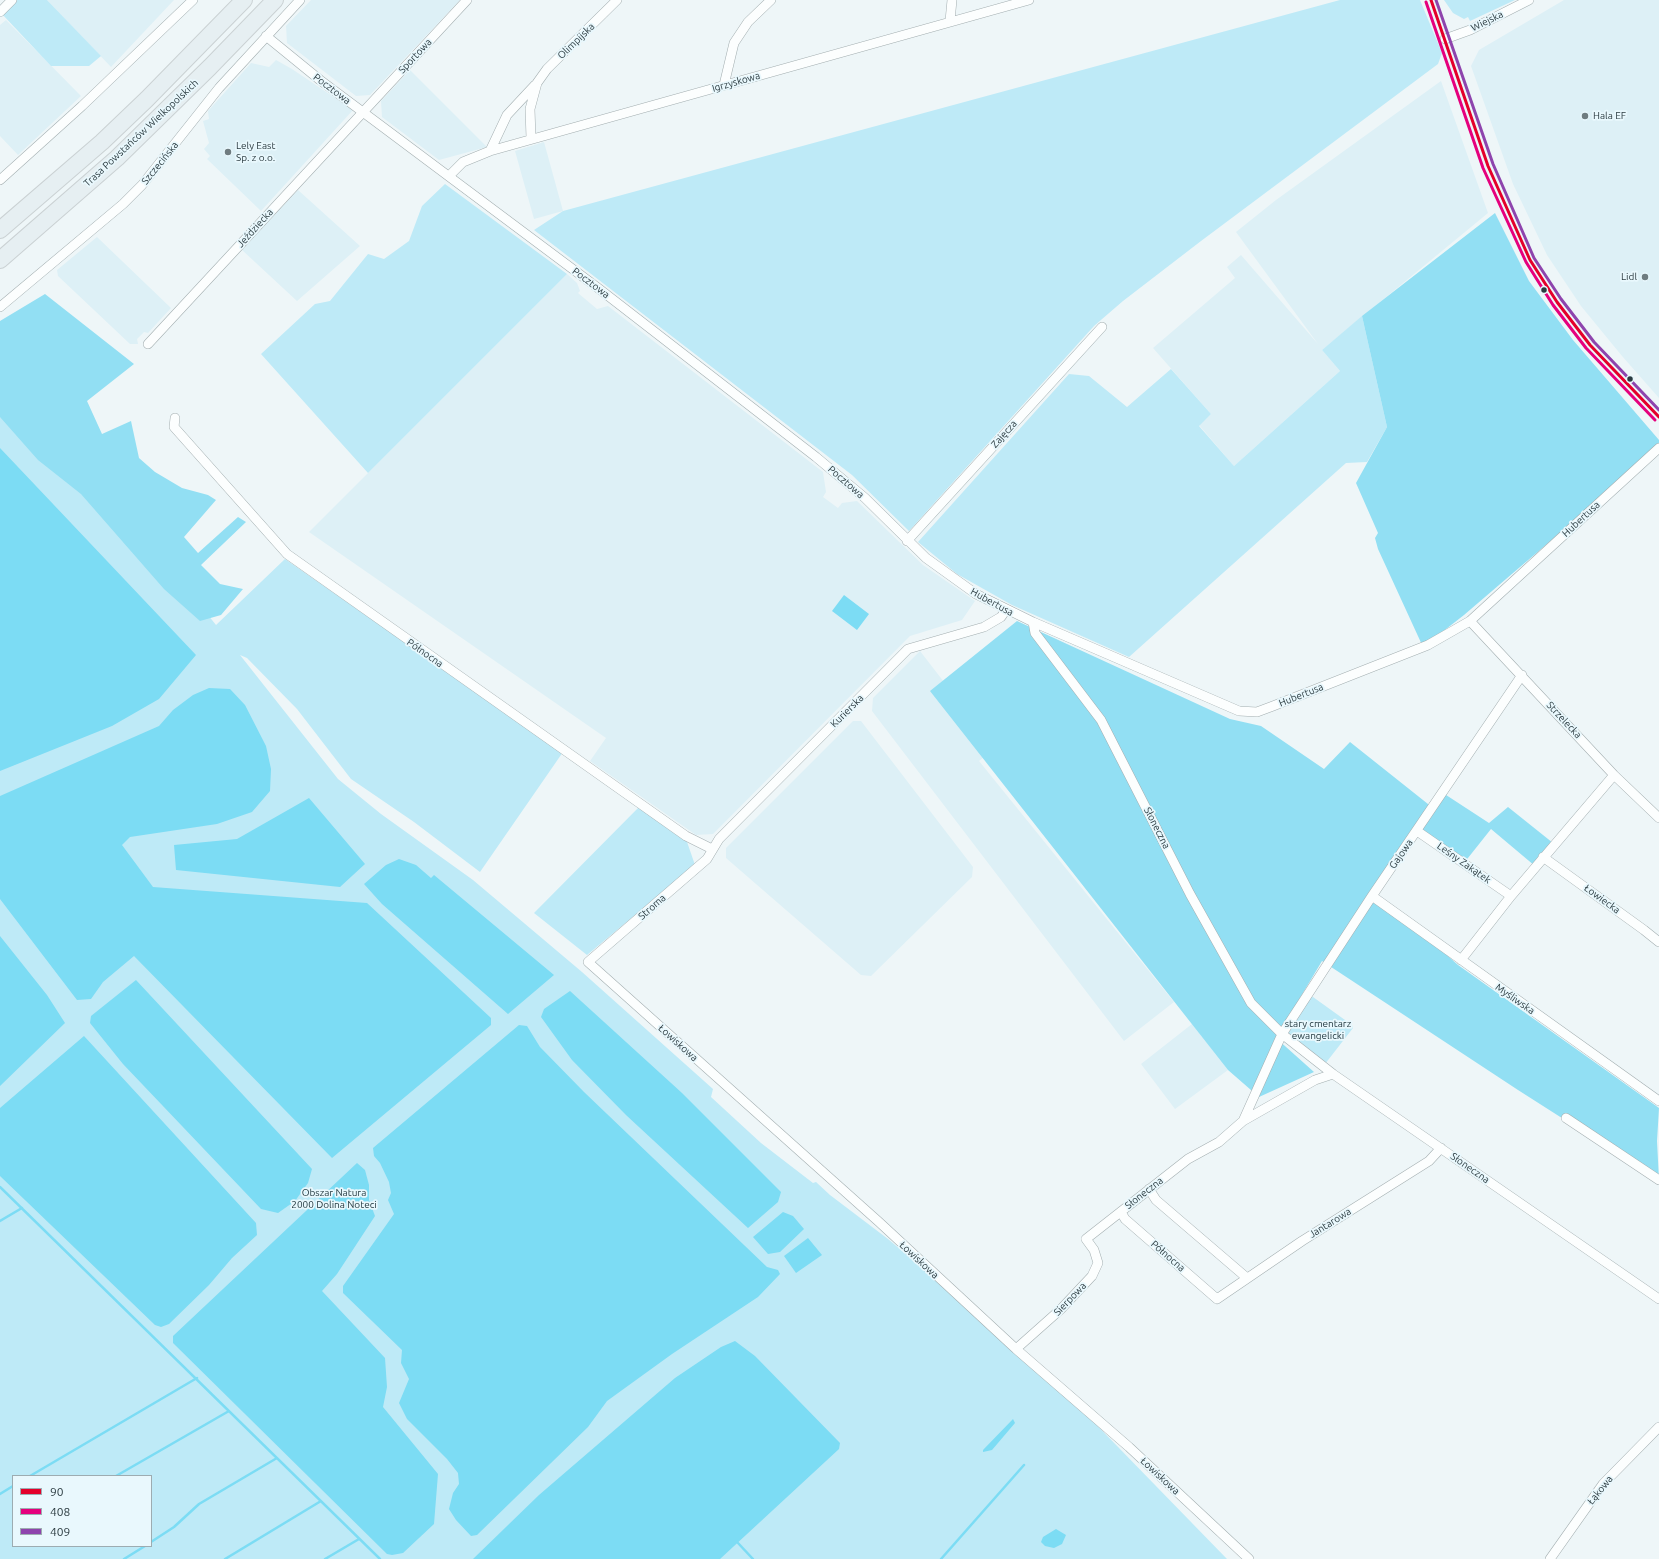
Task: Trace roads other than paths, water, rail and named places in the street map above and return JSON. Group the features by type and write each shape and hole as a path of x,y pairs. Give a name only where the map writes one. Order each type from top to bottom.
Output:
{"highway":[{"name":"Trasa Powstańców Wielkopolskich","path":"0,230 107,137 152,94 244,0"},
{"name":"Trasa Powstańców Wielkopolskich","path":"0,260 123,153 275,0"}],"street":[{"path":"0,12 12,0"},
{"path":"0,180 82,106 193,0"},
{"name":"Szczecińska","path":"0,306 123,204 142,185 204,106 300,0"},
{"name":"Sportowa","path":"363,112 467,0"},
{"name":"Olimpijska","path":"490,151 507,115 547,69 617,0"},
{"path":"724,85 734,44 748,22 770,0"},
{"path":"950,21 952,0"},
{"name":"Igrzyskowa","path":"449,176 463,162 490,151 531,138 1029,0"},
{"name":"Wiejska","path":"1445,39 1470,30 1529,0"},
{"name":"Pocztowa","path":"266,36 363,112 822,461 865,498 906,541"},
{"name":"Olimpijska","path":"531,138 530,108 536,83"},
{"name":"Jeździecka","path":"148,344 363,112"},
{"name":"Zajęcza","path":"906,541 1102,327"},
{"name":"Północna","path":"175,418 174,427 287,554 674,828 712,850"},
{"name":"Hubertusa","path":"906,541 926,558 976,594 1006,610 1209,699 1248,713 1257,712 1428,645 1470,621 1659,448"},
{"name":"Kurierska","path":"712,850 719,839 908,649 984,627 1002,617 1006,610"},
{"name":"Strzelecka","path":"1470,621 1614,775 1659,818"},
{"name":"Słoneczna","path":"1033,622 1035,633 1101,720 1194,901 1251,1003 1282,1034 1333,1074 1659,1299"},
{"name":"Gajowa","path":"1282,1034 1372,896 1522,675"},
{"path":"1461,960 1510,896 1614,775"},
{"name":"Leśny Zakątek","path":"1417,831 1510,896"},
{"name":"Stroma","path":"588,962 707,860 712,850"},
{"name":"Łowiecka","path":"1543,857 1659,942"},
{"name":"Myśliwska","path":"1372,896 1659,1101"},
{"name":"Łowiskowa","path":"588,962 879,1222 1016,1349 1129,1447 1249,1559"},
{"name":"Słoneczna","path":"1086,1239 1188,1159 1219,1142 1243,1121 1282,1034"},
{"path":"1243,1121 1315,1080 1333,1074"},
{"path":"1566,1118 1659,1180"},
{"name":"Jantarowa","path":"1217,1298 1429,1161 1441,1148"},
{"path":"1149,1189 1156,1200 1247,1278"},
{"name":"Północna","path":"1121,1212 1125,1219 1217,1298"},
{"name":"Sierpowa","path":"1016,1349 1061,1309 1092,1276 1098,1263 1094,1250 1086,1239"},
{"name":"Łąkowa","path":"1550,1559 1603,1484 1659,1427"}],"waterway":[{"path":"0,1187 380,1559"},
{"path":"0,1221 22,1208"},
{"path":"32,1475 197,1378"},
{"path":"118,1475 229,1411"},
{"path":"152,1541 174,1527 199,1504 277,1458"},
{"path":"941,1559 1024,1465"},
{"path":"0,1494 12,1487"},
{"path":"225,1559 321,1501"},
{"path":"325,1559 359,1539"},
{"path":"738,1543 753,1559"},
{"path":"124,1559 143,1547"}],"place":[{"name":"Hala EF","path":"1585,116"},
{"name":"Lely East Sp. z o.o.","path":"228,152"},
{"name":"Lidl","path":"1645,277"}],"park label":[{"name":"stary cmentarz ewangelicki","path":"1318,1030"},
{"name":"Obszar Natura 2000 Dolina Noteci","path":"334,1198"}]}
